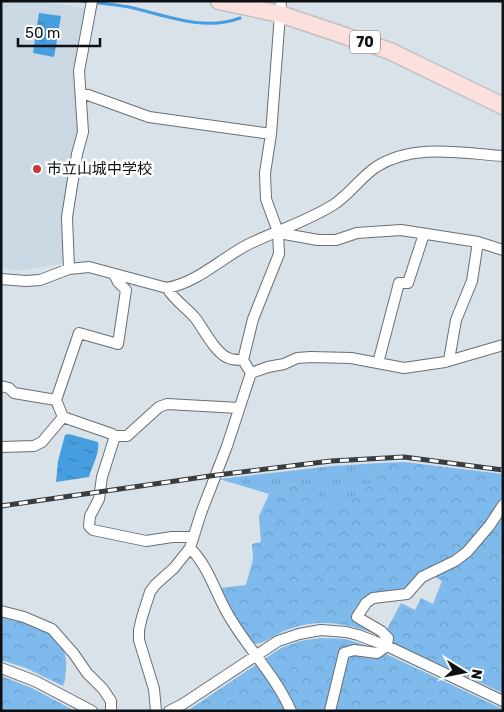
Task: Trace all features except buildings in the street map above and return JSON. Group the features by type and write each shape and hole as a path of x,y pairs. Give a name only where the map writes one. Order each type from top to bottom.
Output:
{"main road":[{"name":"70","path":"219,1 280,8 390,51 503,106"}],"street":[{"path":"69,269 67,217 77,154 83,132 79,71 91,5"},
{"path":"156,711 154,689 139,640 139,630 150,592 187,554 190,548 227,446 250,373 243,360 253,319 279,254 278,232 266,200 264,173 270,134 280,8"},
{"path":"81,94 88,94 149,117 270,134"},
{"path":"1,279 40,280 69,269 89,267 167,288 191,281 247,246 334,204 376,168 396,157 421,152 503,156"},
{"path":"278,232 318,240 336,240 357,233 401,230 478,242 503,250"},
{"path":"378,363 399,283 408,283 424,234"},
{"path":"449,360 456,320 472,281 478,242"},
{"path":"114,274 118,282 126,290 118,344 79,333 56,400 63,417 115,436 127,436 159,407 167,404 239,408"},
{"path":"167,288 174,299 195,318 207,338 225,356 231,360 243,360"},
{"path":"250,373 284,364 297,358 311,356 351,358 404,368 449,360 503,345"},
{"path":"1,386 8,388 14,393 56,400"},
{"path":"1,447 34,446 42,442 63,417"},
{"path":"115,436 102,477 99,499 90,516 89,526 93,530 146,542 172,536 193,536"},
{"path":"330,711 344,653 354,650 377,653 387,646 388,638 380,631 357,618 366,602 379,597 407,594 422,577 455,561 474,545 503,505"},
{"path":"190,548 205,566 231,620 278,684 291,711"},
{"path":"1,611 24,617 52,629 74,654 87,673 103,689 111,701 111,711"},
{"path":"170,711 278,642 288,637 321,630 346,632 387,646 503,700"},
{"path":"1,668 35,681 92,711"}],"shaded area":[{"name":"市立山城中学校","path":"1,1 39,1 85,8 73,72 79,134 65,263 18,271 1,268"}],"green space":[{"path":"404,462 503,474 503,501 472,544 405,592 378,594 354,619 382,637 346,625 322,623 309,624 281,632 260,643 249,642 219,588 246,585 253,559 252,544 261,542 259,516 269,494 296,483 313,486 326,507 341,504 368,487 380,463"},
{"path":"380,463 368,487 341,505 326,507 296,483 269,494 219,479 332,466"},
{"path":"503,509 503,693 395,644 386,631 401,603 415,610 421,598 433,604 442,581 432,575 456,563"},
{"path":"1,615 24,620 46,630 55,637 66,656 65,682 63,686 26,668 1,660"},
{"path":"321,638 345,639 384,653 503,709 503,711 187,711 281,648 300,641"},
{"path":"1,676 32,688 75,711 1,711"}],"water":[{"path":"39,13 61,16 54,57 33,53"},
{"path":"69,434 98,442 97,455 89,477 56,482 58,461 65,435"}],"waterway":[{"path":"82,1 129,7 198,23 226,22 240,18"}],"railway":[{"path":"1,506 217,475 331,461 404,457 503,470"}],"place":[{"name":"市立山城中学校","path":"37,169"}]}
